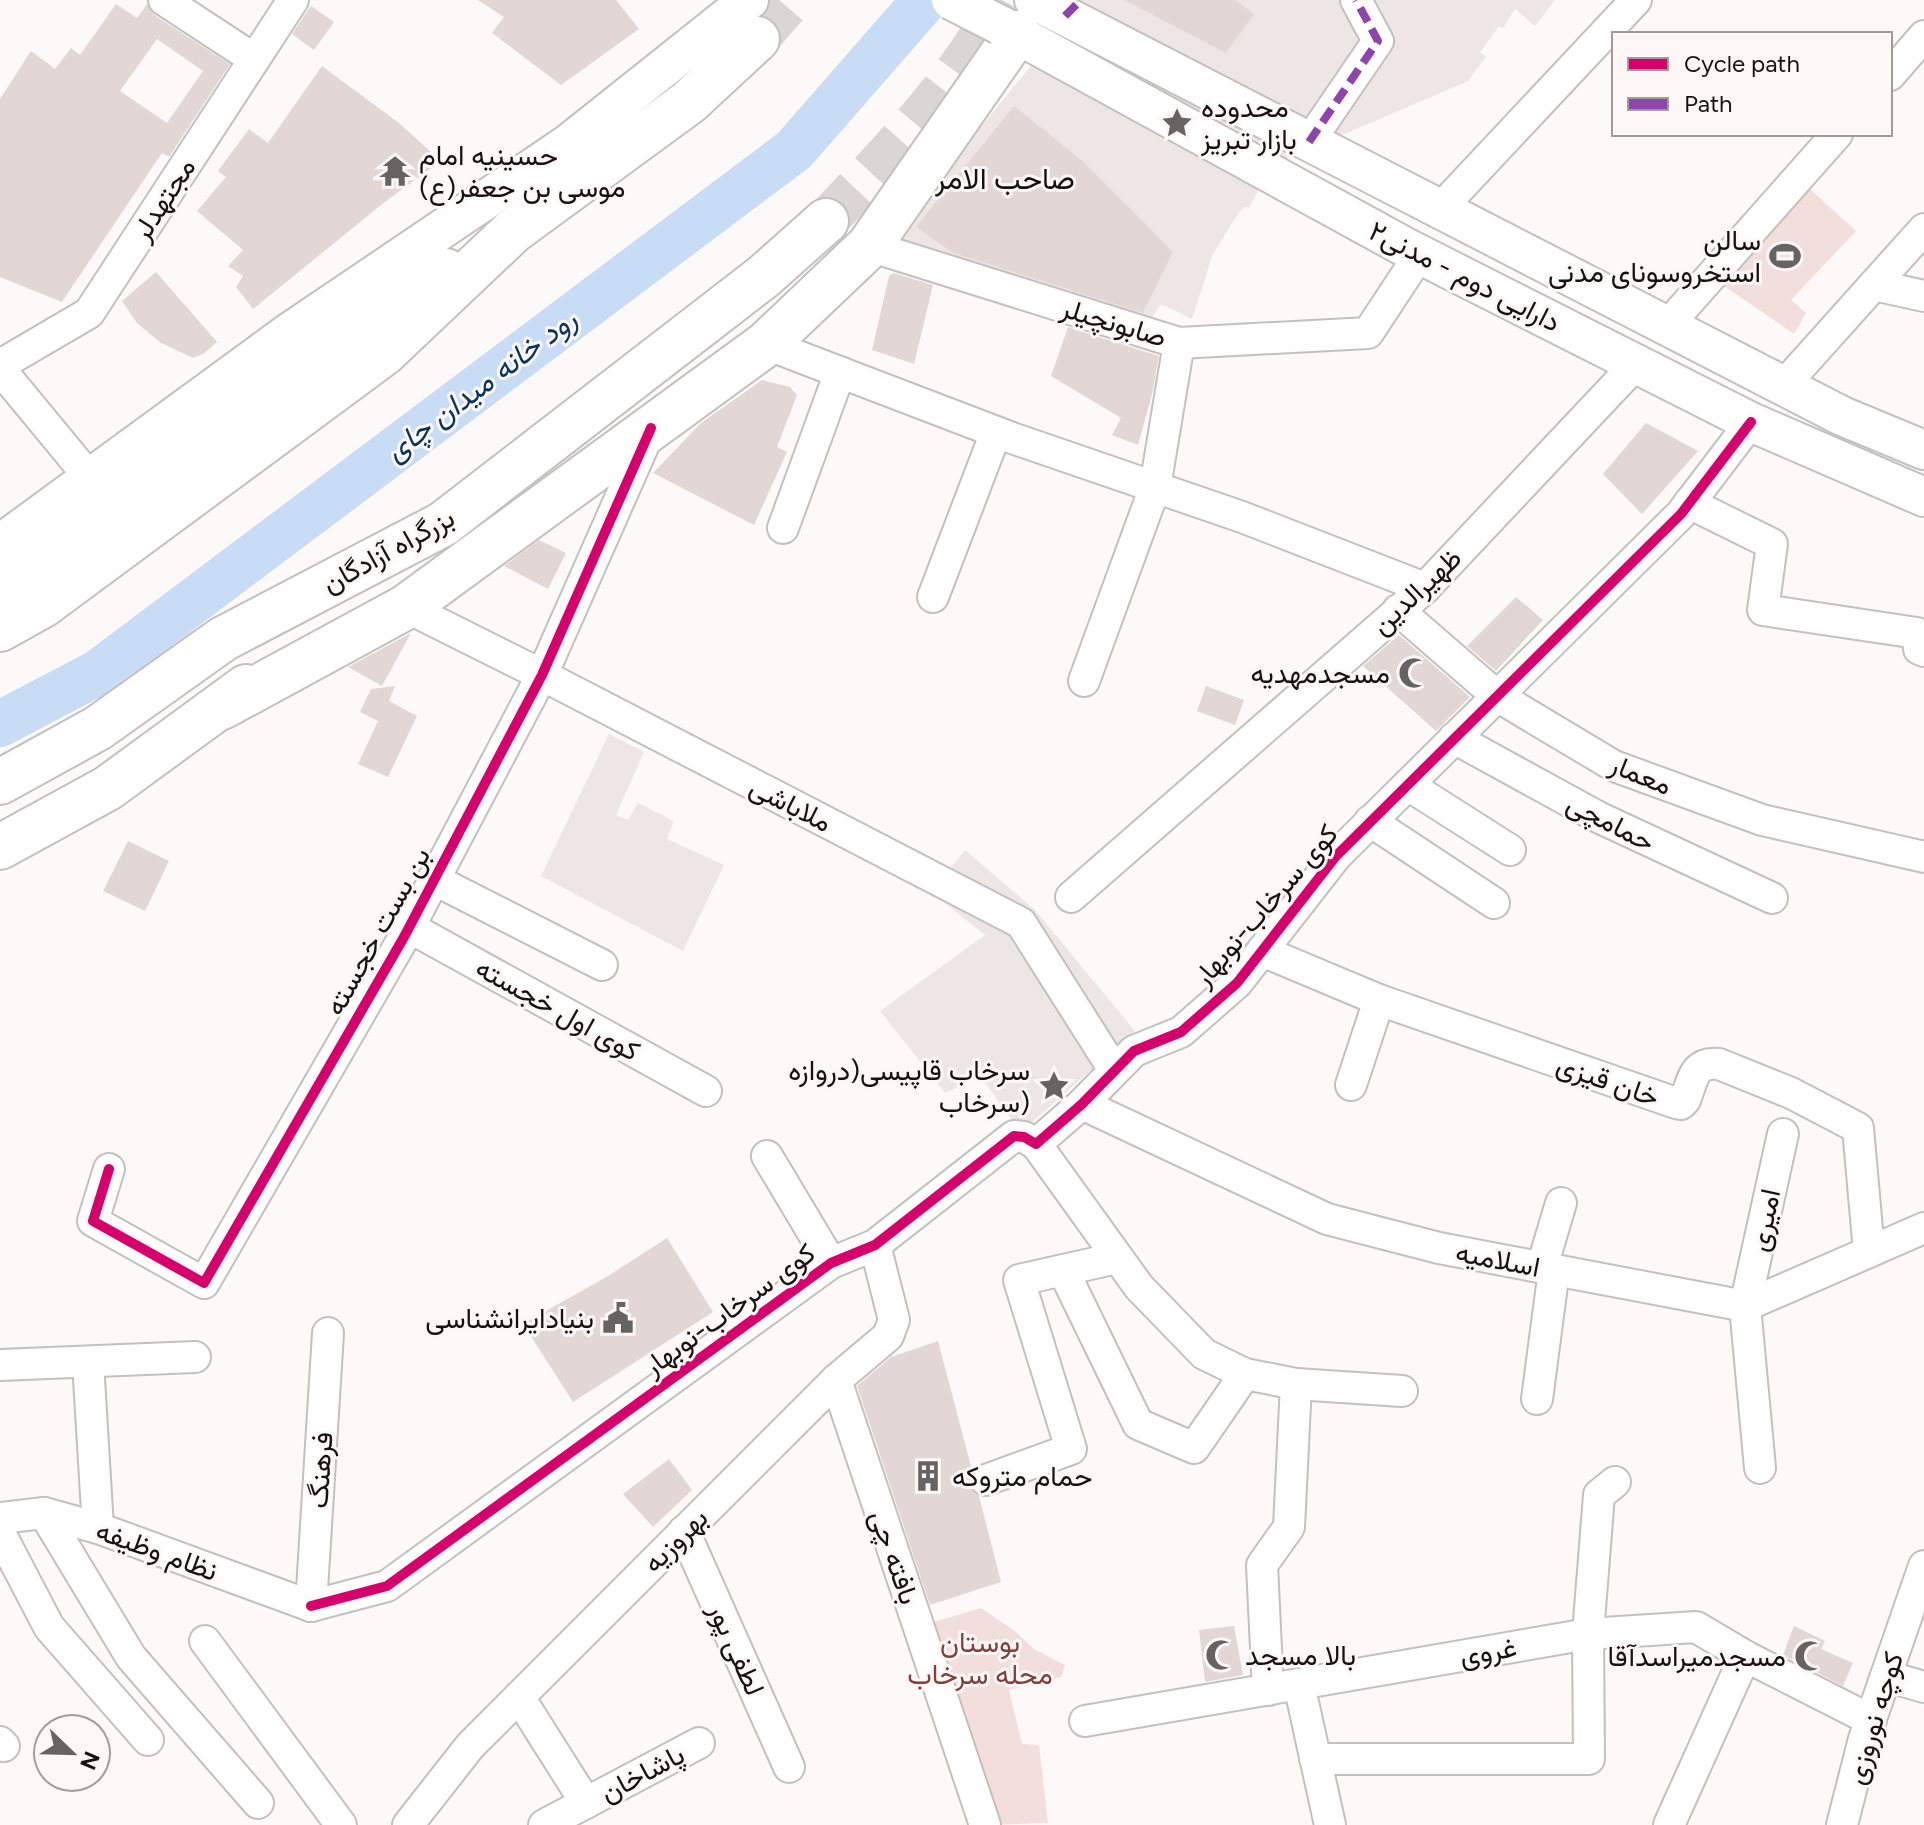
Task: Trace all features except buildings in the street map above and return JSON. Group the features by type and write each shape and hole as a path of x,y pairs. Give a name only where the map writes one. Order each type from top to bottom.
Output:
{"highway":[{"path":"222,707 406,607 766,344 869,246 1039,12"},
{"path":"0,584 20,573 371,315 513,231 689,102 753,19"},
{"name":"بزرگراه آزادگان","path":"0,782 98,728 223,639 443,524 763,277 826,221"},
{"path":"0,629 43,605 384,353 513,231"},
{"path":"0,847 108,788 222,707 443,524"}],"main road":[{"path":"951,0 1039,12"},
{"name":"دارایی دوم - مدنی۲","path":"1039,12 1152,60 1842,416 1924,450"},
{"name":"دارایی دوم - مدنی۲","path":"1039,12 1131,95 1420,254 1751,422 1924,497"},
{"path":"0,544 287,334 753,19"},
{"path":"1131,95 1140,68 1152,60"}],"street":[{"path":"164,0 254,59"},
{"name":"مجتهدلر","path":"0,367 89,313 293,0"},
{"path":"1309,142 1378,41 1356,0"},
{"path":"1439,210 1636,0"},
{"path":"1892,73 1924,36"},
{"path":"1667,326 1835,136"},
{"path":"1784,385 1924,229"},
{"name":"صابونچیلر","path":"869,246 1179,343 1368,333 1420,254"},
{"path":"1874,285 1924,296"},
{"path":"1084,681 1155,487 1179,343"},
{"path":"766,344 996,432 1242,517 1425,588"},
{"name":"ظهیرالدین","path":"1071,897 1425,588 1636,364"},
{"path":"0,367 90,478"},
{"path":"783,528 840,372"},
{"name":"کوی سرخاب-نوبهار","path":"311,1606 387,1586 831,1263 875,1245 1014,1136 1024,1137 1036,1144 1082,1104 1134,1051 1181,1032 1237,983 1336,856 1689,503 1751,422"},
{"name":"بن بست خجسته","path":"109,1169 93,1221 204,1283 409,927 542,675 651,428"},
{"path":"933,597 996,432"},
{"path":"1689,503 1772,544 1763,610 1917,633 1919,649 1924,651"},
{"name":"ملاباشی","path":"406,607 1021,923 1114,1070"},
{"name":"معمار","path":"1398,610 1497,696 1614,766 1762,820 1924,857"},
{"name":"حمامچی","path":"1454,738 1598,817 1772,898"},
{"path":"1408,785 1510,850"},
{"path":"1370,821 1494,903"},
{"path":"433,879 602,965"},
{"name":"کوی اول خجسته","path":"409,927 706,1091"},
{"name":"خان قیزی","path":"1262,951 1379,1000 1676,1103 1681,1104 1685,1100 1698,1068 1707,1062 1791,1093 1858,1128 1869,1252"},
{"path":"1351,1085 1379,1000"},
{"name":"اسلامیه","path":"1082,1104 1327,1219 1439,1248 1745,1306"},
{"name":"امیری","path":"1760,1468 1745,1306 1783,1134"},
{"path":"1036,1144 1139,1287 1204,1354 1245,1374 1296,1384 1402,1391"},
{"path":"767,1156 831,1263"},
{"path":"1537,1399 1548,1269 1561,1203"},
{"path":"1745,1306 1924,1228"},
{"name":"بهروزیه","path":"408,1825 470,1746 836,1380 888,1336 894,1320 875,1245"},
{"path":"986,1480 1071,1449 1019,1280 1117,1258"},
{"path":"1063,1270 1138,1424 1194,1448 1245,1374"},
{"name":"فرهنگ","path":"311,1606 328,1333"},
{"path":"0,1365 195,1357"},
{"path":"88,1362 98,1528"},
{"name":"بافته چی","path":"836,1380 985,1825"},
{"path":"1268,1690 1262,1565 1289,1527 1296,1384"},
{"path":"1315,1759 1589,1759 1588,1634 1599,1495 1615,1482"},
{"path":"44,1513 131,1657 258,1803"},
{"name":"نظام وظیفه","path":"0,1518 44,1513 98,1528 311,1606"},
{"name":"لطفی پور","path":"684,1531 789,1767"},
{"path":"0,1533 49,1627 148,1740"},
{"name":"کوچه نوروزی","path":"1842,1825 1871,1720 1924,1566"},
{"name":"غروی","path":"1085,1721 1588,1634 1696,1627 1745,1656 1871,1720"},
{"path":"205,1641 341,1825"},
{"path":"1669,1825 1745,1656"},
{"path":"1886,1676 1924,1687"},
{"path":"1299,1684 1330,1825"},
{"name":"پاشاخان","path":"519,1697 586,1803"},
{"name":"پاشاخان","path":"544,1825 699,1743"}],"shaded area":[{"name":"محدوده بازار تبریز","path":"1047,0 1555,0 1535,26 1515,9 1503,28 1499,26 1480,52 1486,57 1468,81 1272,165 1249,208 1245,207 1239,212 1213,254 1192,319 1161,304 1150,320 883,246 1039,56 1023,43"},
{"path":"609,734 644,752 616,815 628,820 638,803 674,821 667,839 724,865 683,951 541,876"},
{"path":"965,850 1035,910 1135,1031 1021,1132 980,1076 945,1093 880,1011 985,935 931,892"}],"green space":[{"name":"سالن استخروسونای مدنی","path":"1801,181 1856,231 1791,300 1806,313 1794,334 1717,281"},
{"name":"بوستان محله سرخاب","path":"981,1608 1015,1631 1034,1649 1065,1665 1061,1677 1009,1690 1022,1744 1039,1745 1048,1823 985,1825 924,1625"}],"waterway":[{"name":"رود خانه میدان چای","path":"0,724 99,672 794,150 925,0"}],"tunnel":[{"path":"757,39 791,0"},
{"path":"826,221 944,89 1002,0"}],"marked path":[{"path":"1065,16 1081,0"},
{"path":"1309,142 1378,41 1356,0"}],"cycle path":[{"path":"311,1606 387,1586 831,1263 875,1245 1014,1136 1024,1137 1036,1144 1082,1104 1134,1051 1181,1032 1237,983 1336,856 1681,514 1751,422"},
{"path":"109,1169 93,1221 204,1283 404,937 542,675 651,428"}],"place":[{"name":"محدوده بازار تبریز","path":"1177,123"},
{"name":"حسینیه امام موسی بن جعفر(ع)","path":"395,171"},
{"name":"سالن استخروسونای مدنی","path":"1785,256"},
{"name":"مسجدمهدیه","path":"1414,673"},
{"name":"سرخاب قاپیسی(دروازه سرخاب)","path":"1054,1086"},
{"name":"بنیادایرانشناسی","path":"618,1318"},
{"name":"حمام متروکه","path":"928,1476"},
{"name":"بالا مسجد","path":"1221,1655"},
{"name":"مسجدمیراسدآقا","path":"1810,1656"}],"district":[{"name":"صاحب الامر","path":"1005,179"}]}
